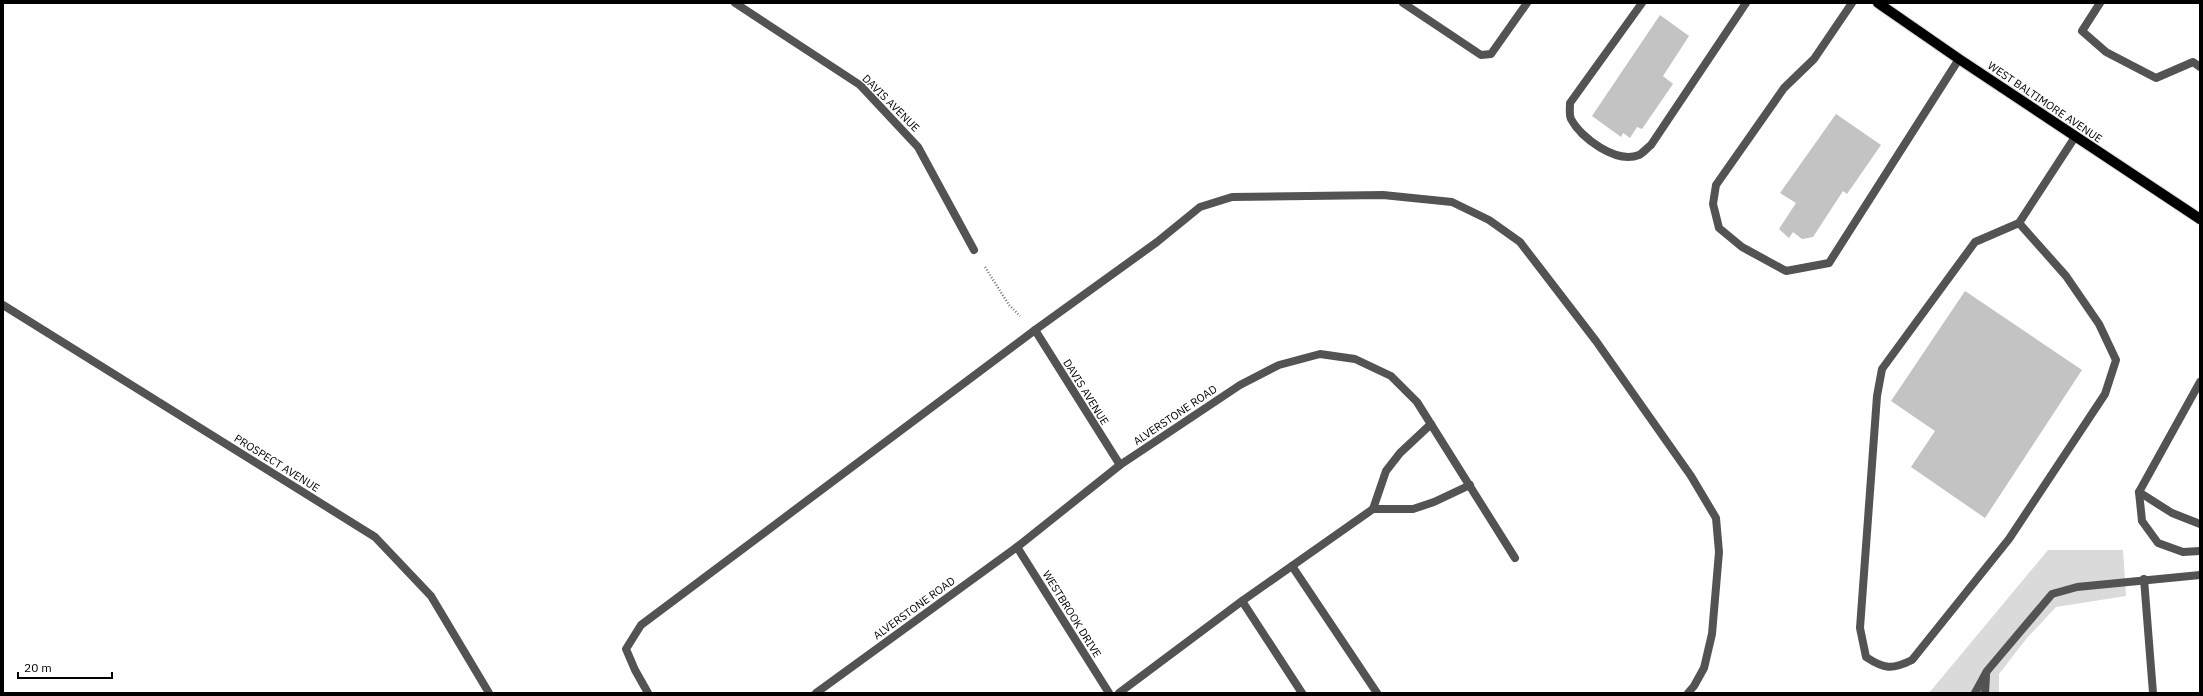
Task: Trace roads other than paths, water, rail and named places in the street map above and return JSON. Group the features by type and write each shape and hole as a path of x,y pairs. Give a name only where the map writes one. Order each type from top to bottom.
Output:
{"main road":[{"name":"WEST BALTIMORE AVENUE","path":"1878,3 1958,59 2200,219"}],"street":[{"name":"DAVIS AVENUE","path":"735,3 860,85 918,146 946,202 974,250"},
{"path":"1403,3 1486,56 1491,54 1527,3"},
{"path":"1642,3 1570,103 1570,118 1582,134 1606,152 1624,156 1639,155 1651,145 1746,3"},
{"path":"1852,3 1814,59 1784,88 1716,185 1713,204 1719,228 1742,247 1786,271 1829,263 1958,59"},
{"path":"2100,3 2082,30 2106,52 2156,78 2193,62 2200,67"},
{"path":"2019,223 2066,276 2099,324 2116,360 2105,394 2009,539 1912,660 1899,666 1881,667 1866,657 1860,628 1877,396 1882,369 1975,242 2019,223 2075,137"},
{"path":"648,693 635,670 626,649 641,625 1034,330 1157,242 1200,208 1232,197 1383,195 1452,202 1489,220 1520,242 1591,335 1691,476 1716,518 1719,552 1712,634 1704,668 1694,686 1688,693"},
{"name":"PROSPECT AVENUE","path":"3,305 375,537 431,596 489,693"},
{"name":"DAVIS AVENUE","path":"1034,330 1120,465"},
{"name":"ALVERSTONE ROAD","path":"816,693 1017,547 1120,465 1240,385 1279,365 1320,354 1355,359 1391,376 1417,402 1515,558"},
{"path":"2200,382 2139,492 2142,521 2158,542 2182,552 2200,551"},
{"path":"1119,693 1242,601 1373,508 1386,471 1400,453 1431,424"},
{"path":"1373,508 1413,508 1434,502 1470,485"},
{"path":"2139,492 2172,513 2200,524"},
{"name":"WESTBROOK DRIVE","path":"1017,547 1109,693"},
{"path":"1292,566 1376,693"},
{"path":"1975,693 1987,671 2052,594 2077,587 2144,579 2200,575"},
{"path":"2144,579 2153,693"},
{"path":"1242,601 1302,693"},
{"path":"1985,693 1987,671"}]}
